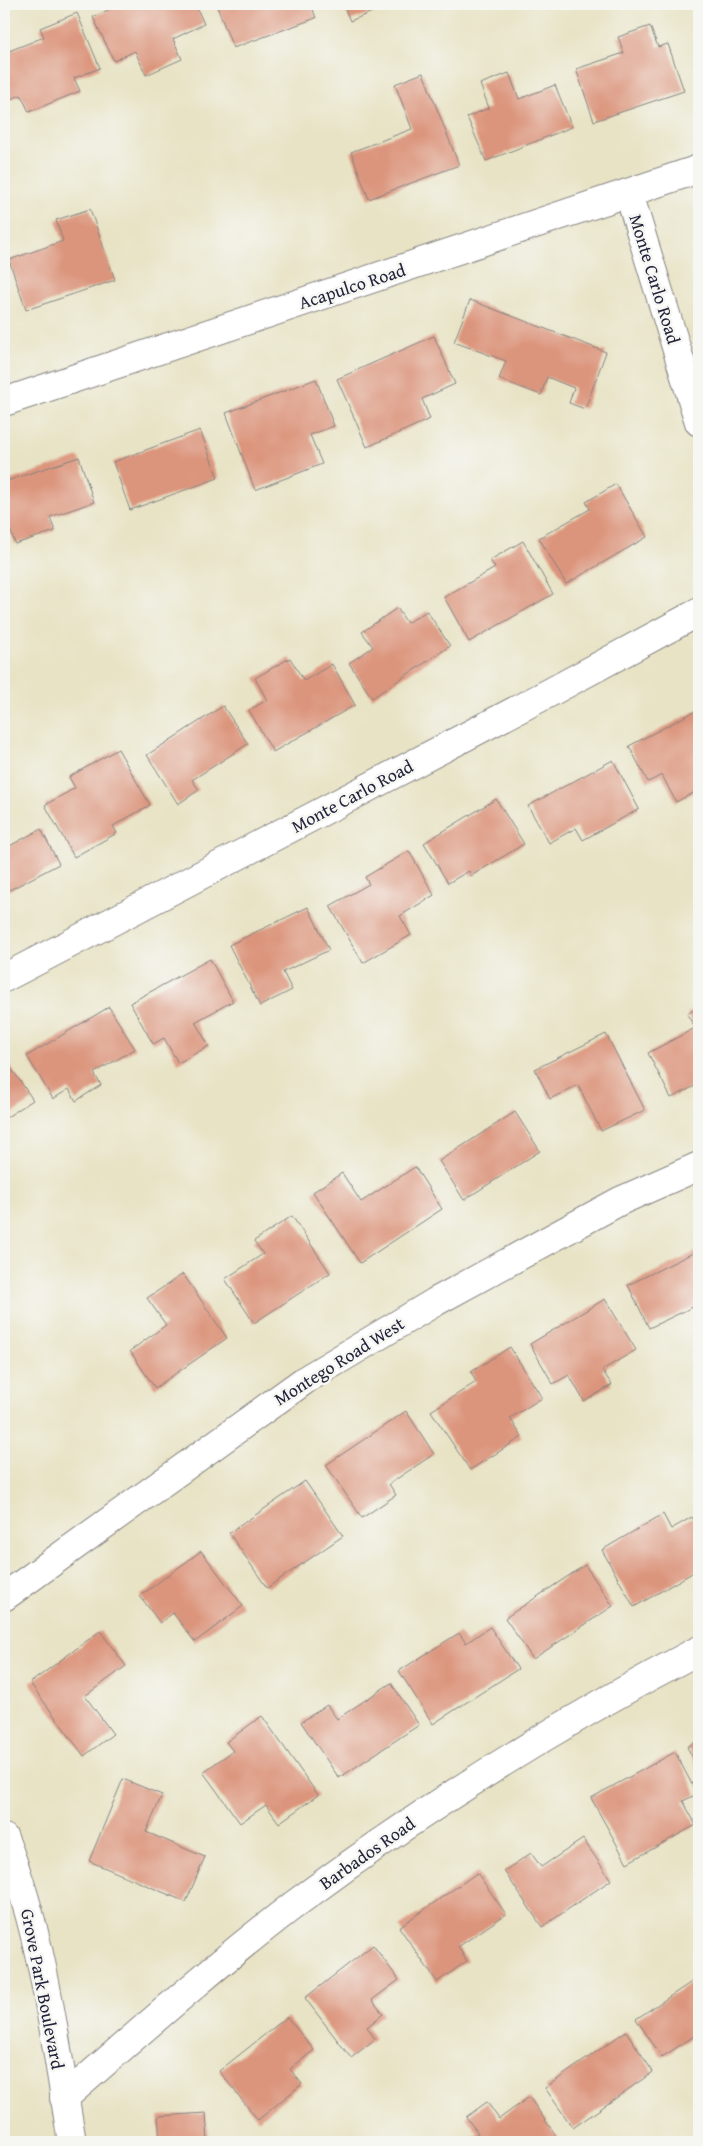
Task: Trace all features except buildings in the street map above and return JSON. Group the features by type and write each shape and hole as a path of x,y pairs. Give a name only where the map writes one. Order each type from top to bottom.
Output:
{"street":[{"name":"Acapulco Road","path":"4,402 699,169"},
{"name":"Monte Carlo Road","path":"629,194 699,422"},
{"name":"Monte Carlo Road","path":"4,978 558,688 699,612"},
{"name":"Montego Road West","path":"4,1597 305,1380 435,1302 612,1206 699,1166"},
{"name":"Barbados Road","path":"64,2098 190,1988 369,1850 483,1774 699,1650"},
{"name":"Grove Park Boulevard","path":"4,1838 20,1878 36,1939 72,2142"}]}
